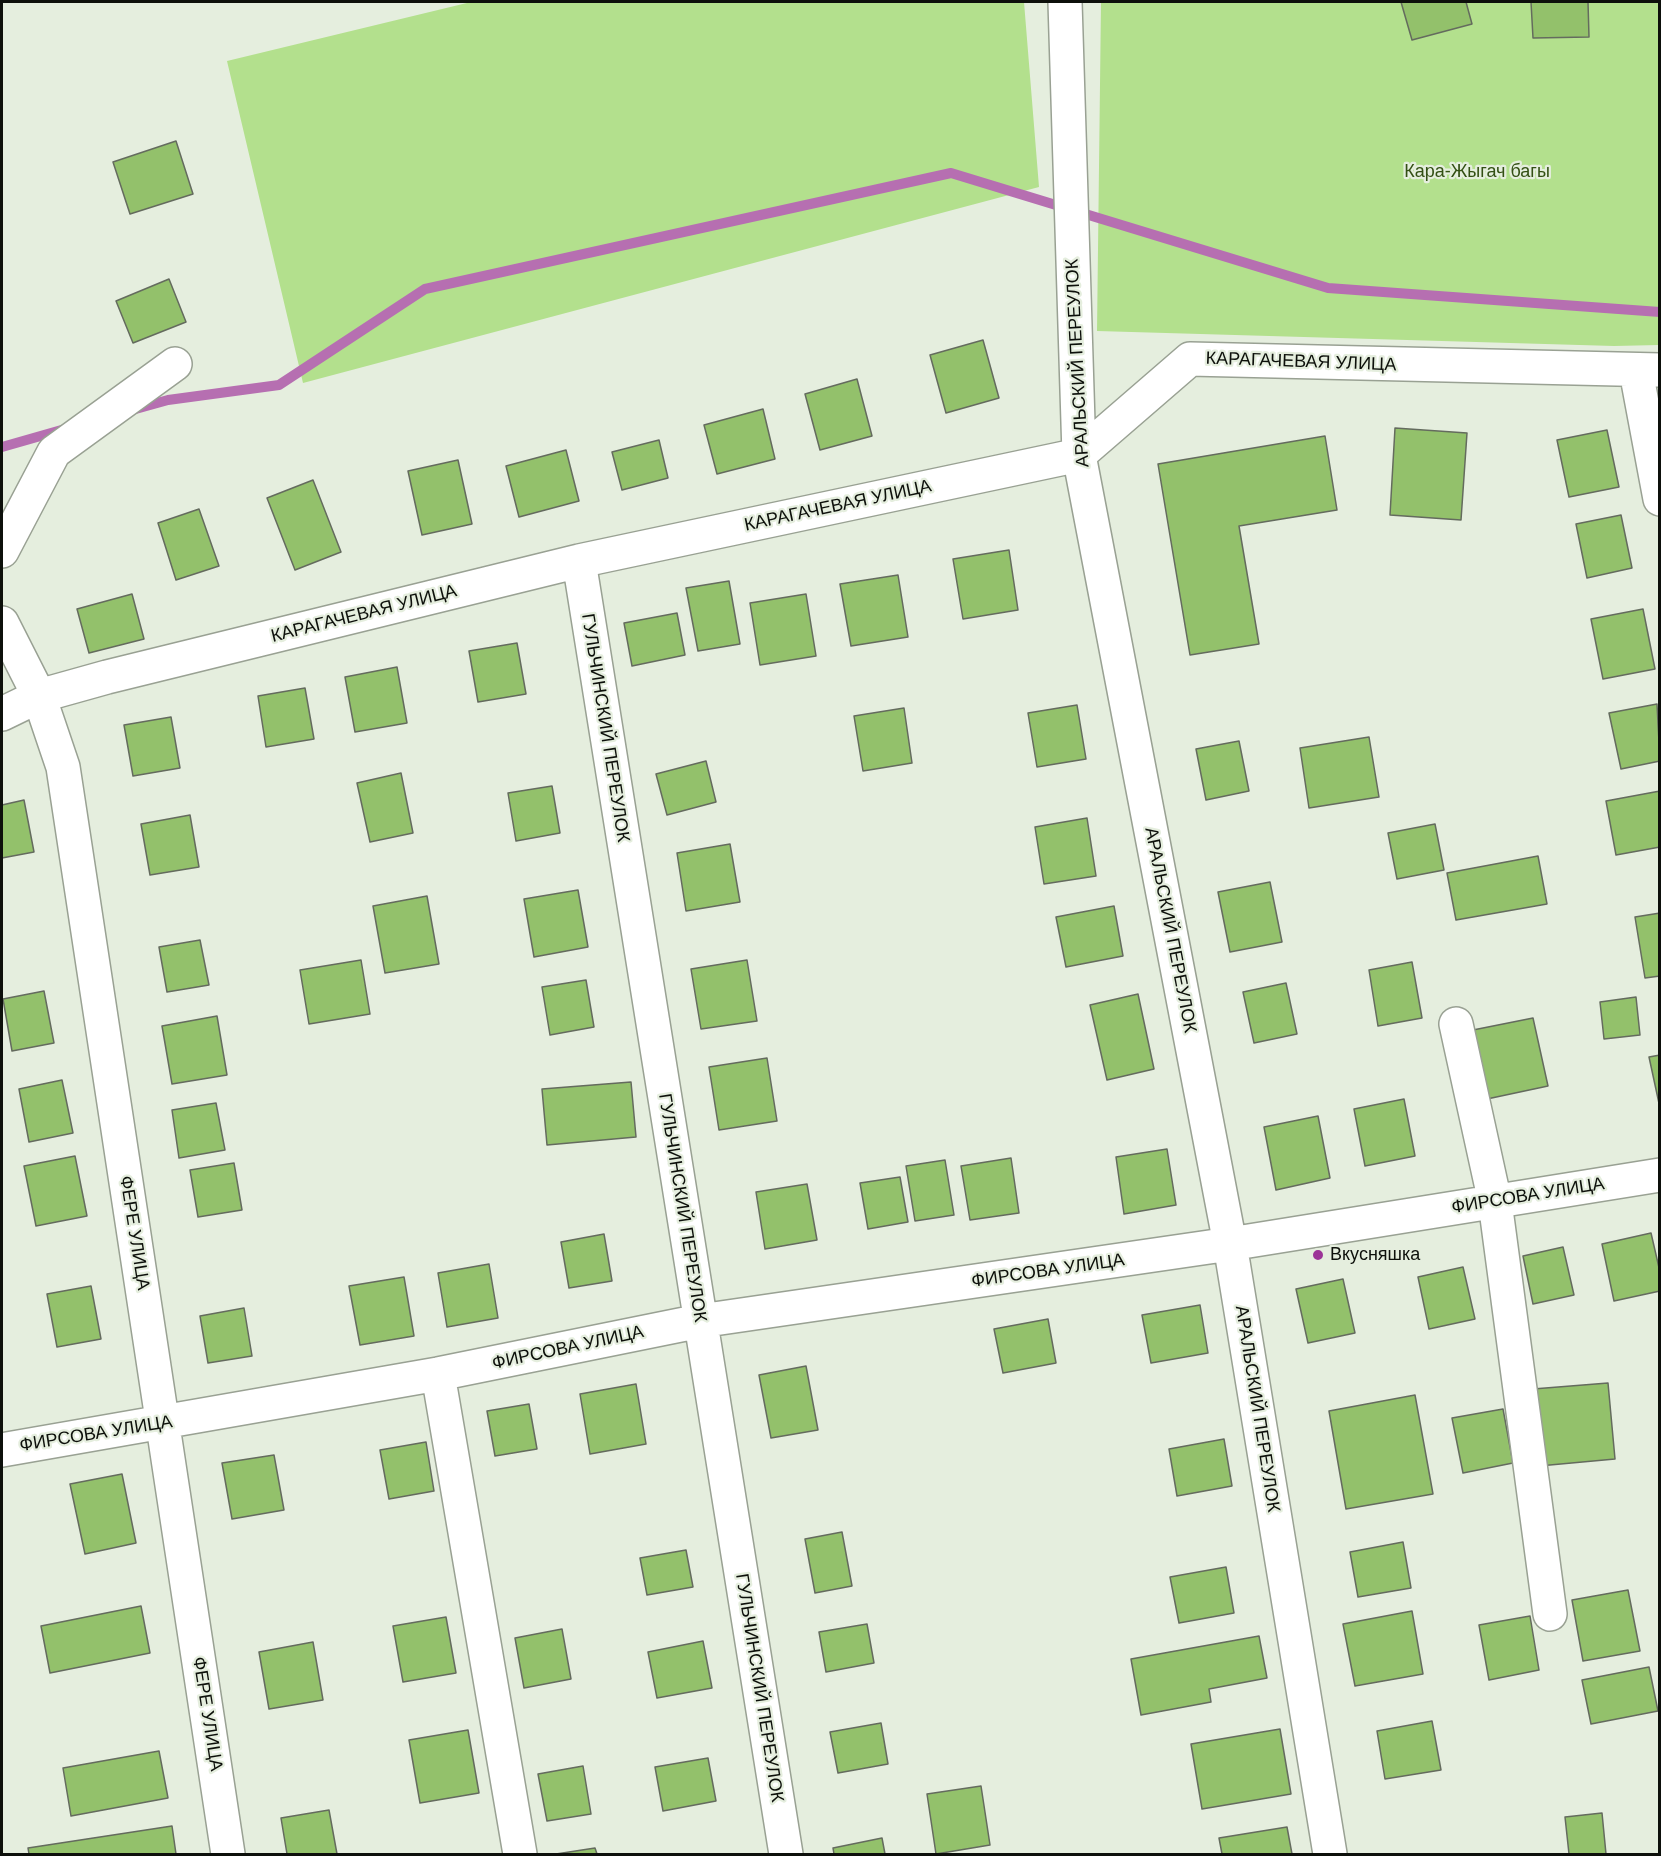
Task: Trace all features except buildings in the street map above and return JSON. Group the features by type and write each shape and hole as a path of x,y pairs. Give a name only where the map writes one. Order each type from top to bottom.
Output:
{"street":[{"name":"АРАЛЬСКИЙ ПЕРЕУЛОК","path":"1065,2 1079,455 1230,1244 1330,1854"},
{"name":"КАРАГАЧЕВАЯ УЛИЦА","path":"2,714 39,696 579,561 1079,455 1190,359 1648,370"},
{"path":"2,551 54,452 175,364"},
{"path":"1648,370 1659,499"},
{"name":"ГУЛЬЧИНСКИЙ ПЕРЕУЛОК","path":"579,561 786,1854"},
{"name":"ФЕРЕ УЛИЦА","path":"2,623 39,696 63,767 228,1854"},
{"path":"1456,1023 1496,1202 1550,1614"},
{"name":"ФИРСОВА УЛИЦА","path":"2,1450 438,1374 700,1321 1230,1244 1659,1175"},
{"path":"438,1374 520,1854"}],"green space":[{"path":"471,2 1024,2 1039,187 303,383 227,61"},
{"name":"Кара-Жыгач багы","path":"1101,2 1659,2 1659,345 1614,346 1097,331"}],"waterway":[{"path":"132,410 168,400 279,385 425,289 951,173 1328,288 1660,312"},
{"path":"2,447 65,429"}],"place":[{"name":"Вкусняшка","path":"1318,1255"}]}
